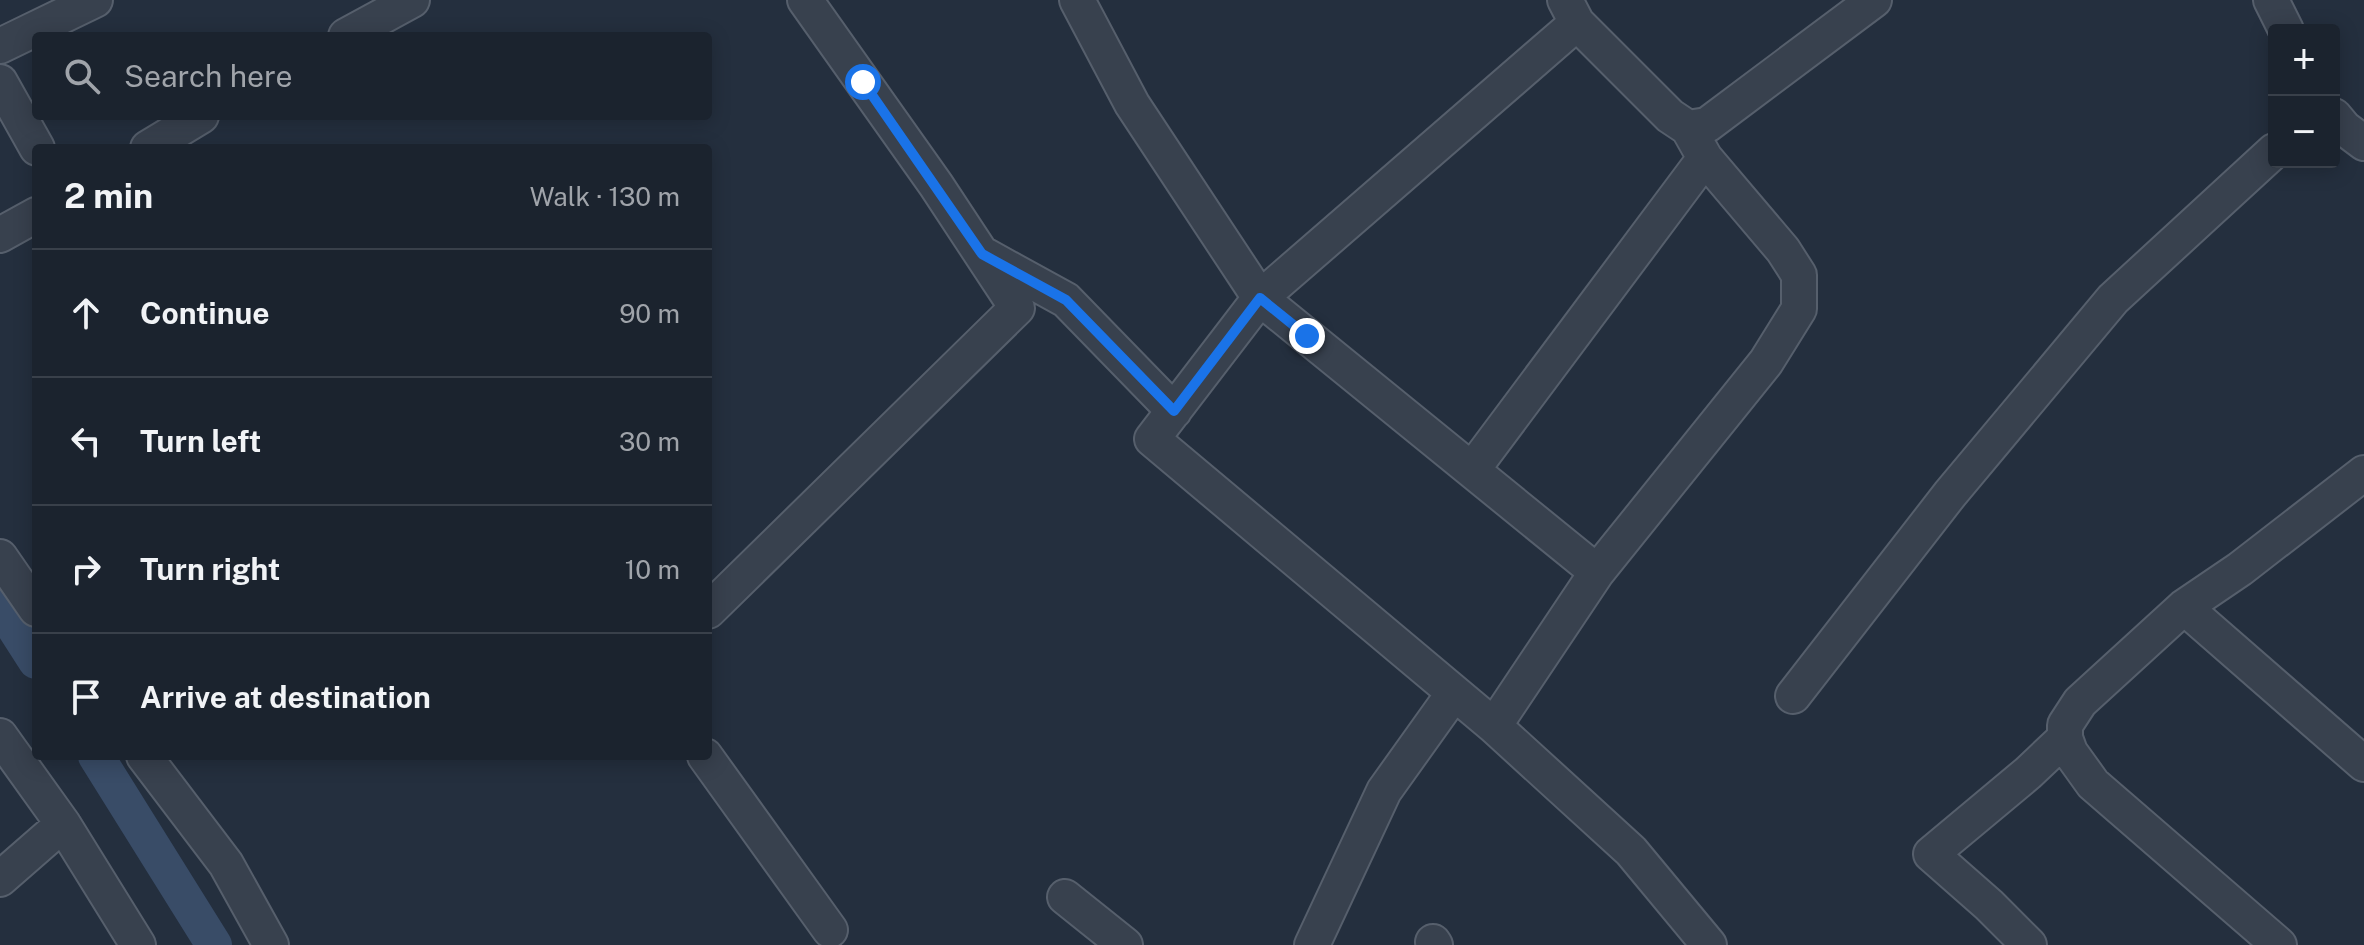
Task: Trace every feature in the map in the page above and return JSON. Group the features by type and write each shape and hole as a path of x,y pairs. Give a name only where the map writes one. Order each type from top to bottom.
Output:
{"street":[{"path":"0,46 95,0"},
{"path":"353,32 412,0"},
{"path":"1077,0 1132,104 1260,298 1597,572"},
{"path":"1688,128 1707,125 1874,0"},
{"path":"2271,0 2283,24"},
{"path":"712,607 1017,308 810,2"},
{"path":"1494,726 1597,572 1766,362 1799,309 1799,275 1783,250 1705,158 1688,128 1670,116 1571,11 1260,298 1152,439 1494,726 1631,851 1709,945"},
{"path":"0,82 35,144"},
{"path":"155,144 194,120"},
{"path":"2340,123 2364,143"},
{"path":"1793,696 1950,494 2113,299 2268,157"},
{"path":"1472,470 1705,158"},
{"path":"0,235 32,217"},
{"path":"982,254 1066,300 1174,411"},
{"path":"2279,945 2093,784 2070,752 2065,725 2080,702 2184,607 2240,569 2364,473"},
{"path":"0,557 32,603"},
{"path":"2184,607 2364,764"},
{"path":"1312,945 1384,791 1454,693"},
{"path":"0,736 63,824 138,945"},
{"path":"2029,945 1931,854 2065,738"},
{"path":"147,760 226,864 271,945"},
{"path":"708,760 830,930"},
{"path":"0,879 63,824"},
{"path":"1065,897 1125,945"}],"waterway":[{"path":"0,605 32,655"},
{"path":"98,760 214,945"}],"route":[{"path":"863,82 982,254 1066,300 1174,411 1260,298 1307,336"}]}
